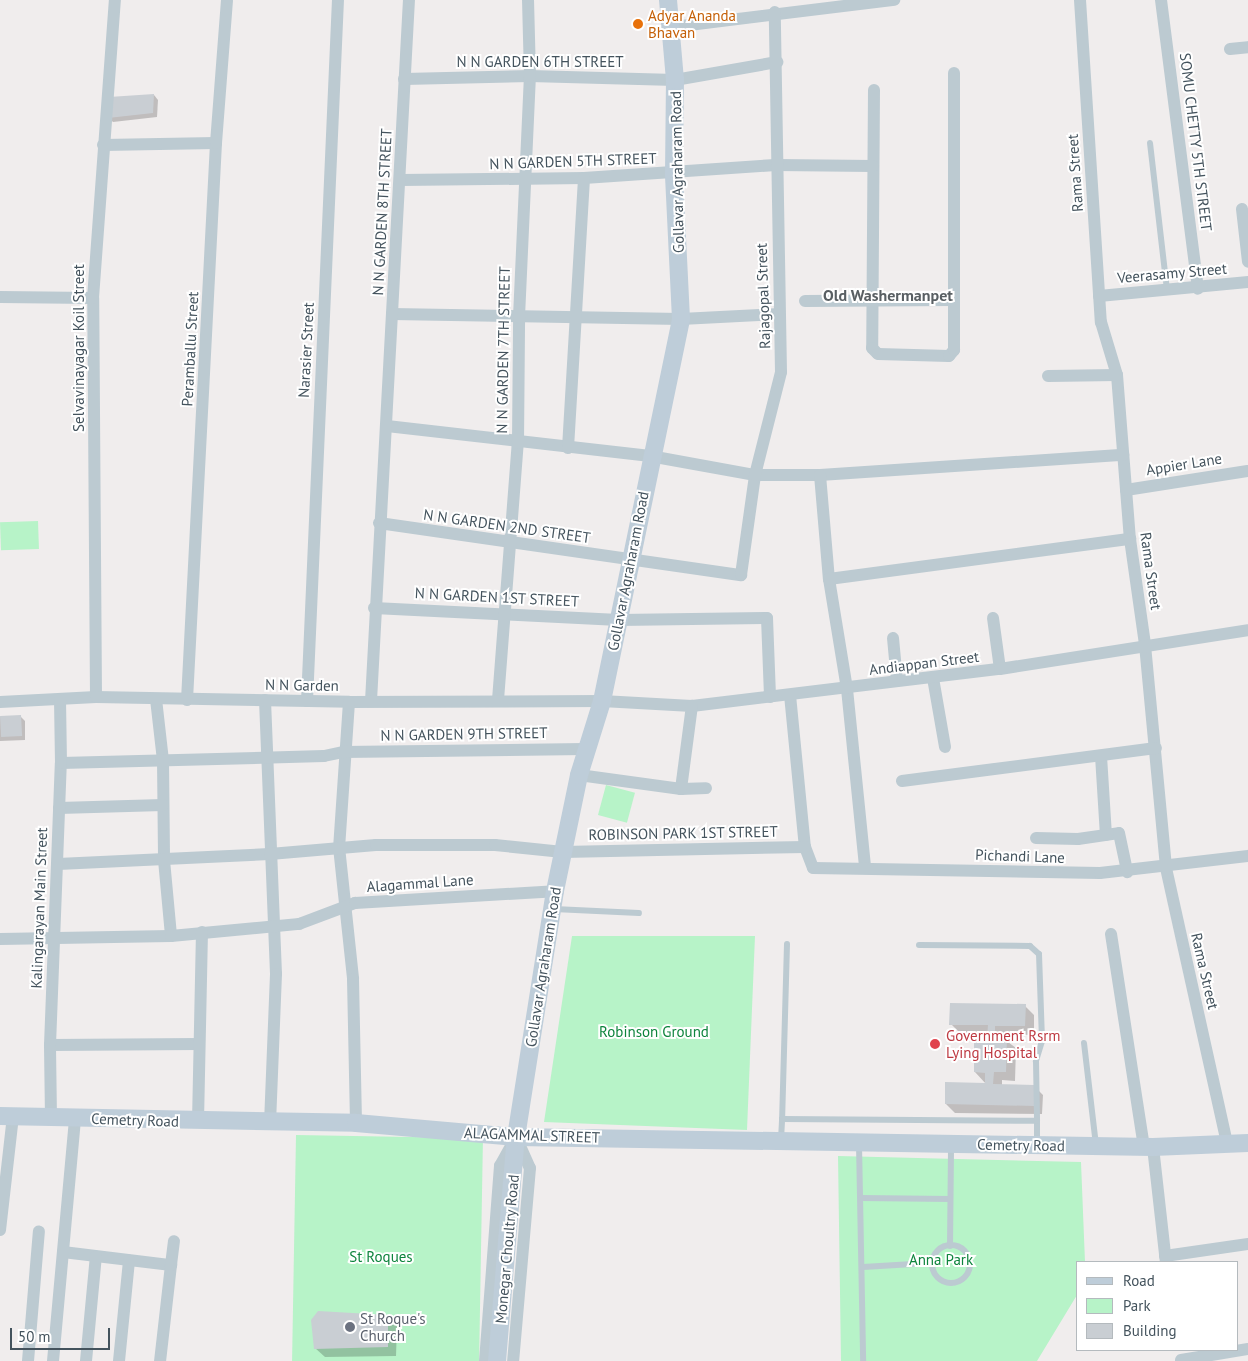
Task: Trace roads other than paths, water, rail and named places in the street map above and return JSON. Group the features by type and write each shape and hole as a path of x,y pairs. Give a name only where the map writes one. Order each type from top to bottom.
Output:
{"street":[{"name":"Selvavinayagar Koil Street","path":"96,697 93,298 115,0"},
{"name":"Peramballu Street","path":"187,700 216,142 226,0"},
{"name":"Narasier Street","path":"307,701 338,0"},
{"name":"N N GARDEN 8TH STREET","path":"371,701 374,608 387,426 409,0"},
{"name":"N N GARDEN 7TH STREET","path":"498,700 503,613 512,543 518,443 523,179 530,76 528,0"},
{"name":"Gollavar Agraharam Road","path":"516,1137 555,891 579,774 602,701 650,456 680,319 674,174 675,80 673,27 668,0"},
{"path":"673,27 824,5 894,0"},
{"name":"Rama Street","path":"1080,0 1104,342 1117,375 1130,539 1145,645 1166,868 1227,1143"},
{"name":"SOMU CHETTY 5TH STREET","path":"1161,0 1198,288"},
{"name":"Rajagopal Street","path":"741,575 755,475 781,372 776,164 777,62 775,12"},
{"path":"1230,49 1248,47"},
{"name":"N N GARDEN 6TH STREET","path":"404,78 530,76 675,80 777,62"},
{"path":"874,90 872,300 874,352 949,356 954,350 952,300 954,73"},
{"path":"103,145 216,142"},
{"name":"N N GARDEN 5TH STREET","path":"401,180 584,178 674,174 776,164 873,166"},
{"path":"568,448 578,317 584,178"},
{"path":"1242,209 1248,262"},
{"name":"Veerasamy Street","path":"1100,296 1167,292 1248,282"},
{"path":"0,297 93,298"},
{"path":"805,301 952,300"},
{"path":"392,314 680,319 779,314"},
{"path":"1048,376 1117,375"},
{"path":"387,426 518,443 650,456 755,475 820,475 1122,455"},
{"name":"Appier Lane","path":"1126,490 1248,471"},
{"path":"820,475 829,579 847,689 865,867"},
{"name":"N N GARDEN 2ND STREET","path":"379,523 741,575"},
{"path":"829,579 1130,539"},
{"name":"N N GARDEN 1ST STREET","path":"374,608 619,620 768,618 770,697"},
{"path":"993,618 1000,670"},
{"name":"Andiappan Street","path":"602,701 692,706 847,689 898,681 1000,670 1145,645 1248,630"},
{"path":"893,638 898,681"},
{"path":"933,678 945,747"},
{"path":"790,695 805,847"},
{"name":"N N Garden","path":"0,702 96,697 349,702 602,701"},
{"name":"Kalingarayan Main Street","path":"52,1118 50,1045 61,763 60,699"},
{"path":"156,699 163,760 164,860 172,936"},
{"path":"265,700 265,755 276,974 270,1124"},
{"path":"349,702 343,752 339,847 343,910 353,978 356,1123"},
{"path":"681,789 692,706"},
{"path":"902,781 1156,748"},
{"name":"N N GARDEN 9TH STREET","path":"61,763 265,755 316,756 343,752 586,749"},
{"path":"1101,756 1106,836"},
{"path":"579,774 681,789 706,788"},
{"path":"59,808 163,805"},
{"path":"1036,838 1119,834 1127,872"},
{"name":"ROBINSON PARK 1ST STREET","path":"58,864 270,854 339,847 495,845 563,852 805,847"},
{"name":"Pichandi Lane","path":"805,847 813,868 865,867 1049,874 1127,872 1248,856"},
{"name":"Alagammal Lane","path":"0,938 55,939 172,936 299,924 343,910 355,904 555,891"},
{"path":"198,1122 202,932"},
{"path":"1111,934 1148,1147 1165,1259 1248,1244"},
{"path":"50,1045 200,1044"},
{"path":"0,1230 7,1116"},
{"name":"Cemetry Road","path":"7,1116 270,1124"},
{"path":"53,1361 75,1119"},
{"name":"ALAGAMMAL STREET","path":"270,1124 356,1123 516,1137 788,1142"},
{"path":"485,1361 500,1166 516,1137"},
{"path":"513,1361 530,1168 516,1137"},
{"name":"Monegar Choultry Road","path":"497,1361 516,1137"},
{"name":"Cemetry Road","path":"788,1142 1148,1147 1248,1143"},
{"path":"28,1361 39,1231"},
{"path":"160,1361 174,1241"},
{"path":"63,1252 171,1265"},
{"path":"86,1361 96,1256"},
{"path":"119,1361 130,1260"},
{"path":"1181,1361 1237,1351"}],"lane":[{"path":"1150,143 1167,292"},
{"path":"552,909 639,913"},
{"path":"787,944 782,1119 788,1142"},
{"path":"919,946 1030,946 1038,954 1042,1042 1036,1062 1038,1121 1036,1145"},
{"path":"1084,1043 1096,1146"},
{"path":"782,1119 1038,1121"},
{"path":"859,1143 863,1267 863,1361"},
{"path":"950,1246 951,1144"},
{"path":"861,1198 950,1200"},
{"path":"950,1246 962,1248 968,1255 970,1266 960,1280 939,1278 930,1263 934,1252 950,1246"},
{"path":"863,1267 930,1263"}],"place":[{"name":"Adyar Ananda Bhavan","path":"638,24"},
{"name":"Government Rsrm Lying Hospital","path":"935,1044"},
{"name":"St Roque's Church","path":"350,1327"}],"district":[{"name":"Old Washermanpet","path":"888,295"}],"park label":[{"name":"Robinson Ground","path":"654,1032"},
{"name":"St Roques","path":"381,1257"},
{"name":"Anna Park","path":"941,1260"}]}
